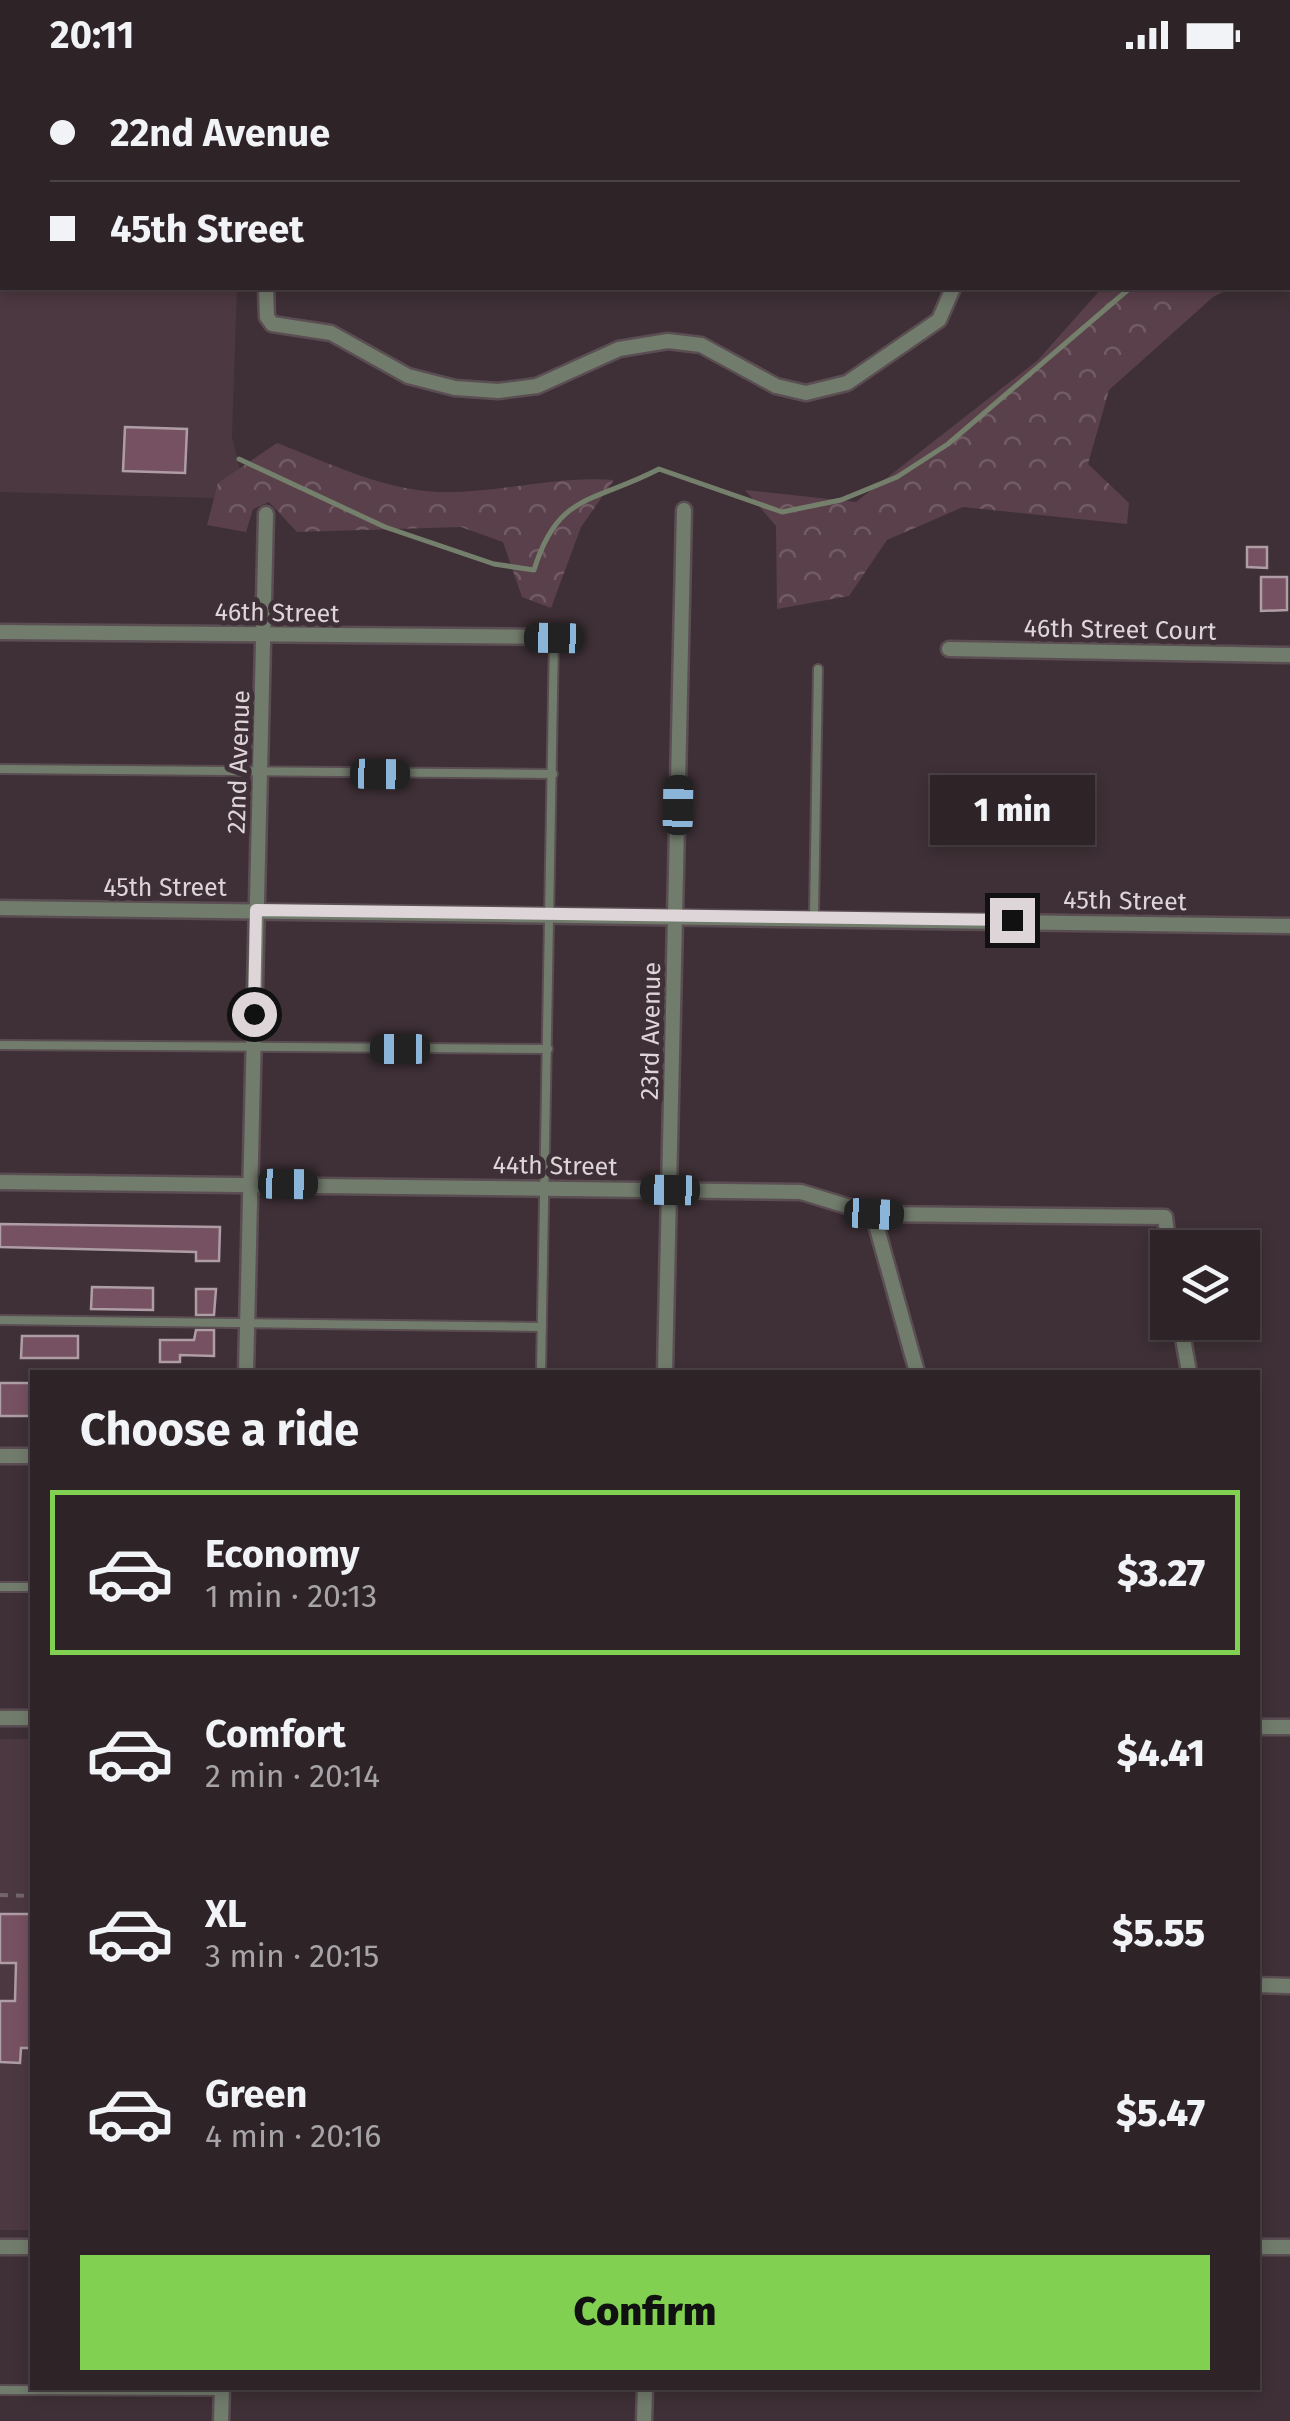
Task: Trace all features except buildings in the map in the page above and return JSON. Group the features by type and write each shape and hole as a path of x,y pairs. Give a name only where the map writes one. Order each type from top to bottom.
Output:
{"street":[{"path":"266,290 272,324 331,332 408,376 441,386 498,391 537,386 619,348 668,341 701,345 776,386 806,393 847,383 939,320 952,290"},
{"name":"23rd Avenue","path":"665,1370 684,510"},
{"name":"22nd Avenue","path":"246,1370 266,514"},
{"name":"46th Street","path":"0,632 554,638"},
{"name":"46th Street Court","path":"950,648 1290,655"},
{"name":"45th Street","path":"0,908 814,916 1290,926"},
{"name":"44th Street","path":"0,1182 802,1192 874,1214 1166,1217 1167,1230"},
{"path":"874,1214 916,1370"},
{"path":"1183,1340 1189,1370"},
{"path":"0,1456 30,1456"},
{"path":"0,1718 30,1718"},
{"path":"1260,1727 1290,1727"},
{"path":"1260,1986 1290,1986"},
{"path":"0,2247 30,2247"},
{"path":"1260,2247 1290,2247"},
{"path":"221,2421 222,2390"},
{"path":"644,2421 645,2390"}],"lane":[{"path":"541,1370 554,638"},
{"path":"814,916 818,669"},
{"path":"0,769 554,774"},
{"path":"0,1045 548,1049"},
{"path":"0,1320 542,1327"},
{"path":"0,1587 30,1587"},
{"path":"0,2390 30,2390"}],"path":[{"path":"0,1895 30,1896"}],"shaded area":[{"path":"0,290 237,290 232,437 247,499 0,492"},
{"path":"0,1739 30,1739 30,2230 0,2230"}],"green space":[{"path":"1100,290 1228,290 1213,297 1109,390 1088,464 1129,503 1127,524 963,507 887,540 849,596 777,609 776,526 745,490 856,502 1038,360"},
{"path":"277,443 356,474 417,490 460,492 570,480 614,480 581,527 551,608 522,597 503,542 461,527 297,532 269,502 253,509 246,532 207,525 218,483"}],"waterway":[{"path":"239,459 385,527 494,564 534,570 544,545 567,513 597,495 659,469 782,512 841,500 897,477 948,444 1128,290"}],"route":[{"path":"254,1014 256,910 1012,920"}]}
